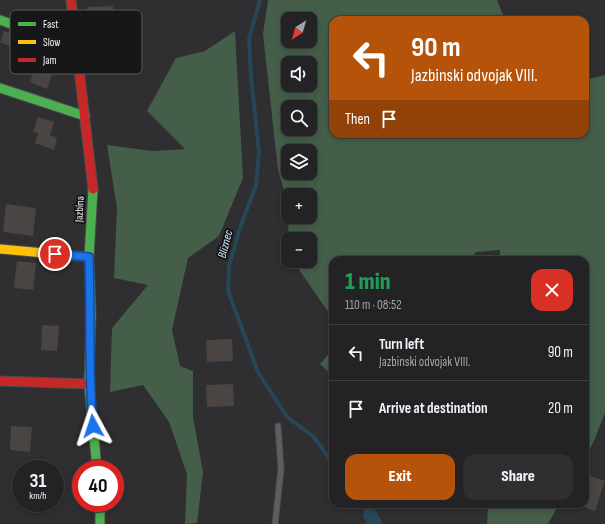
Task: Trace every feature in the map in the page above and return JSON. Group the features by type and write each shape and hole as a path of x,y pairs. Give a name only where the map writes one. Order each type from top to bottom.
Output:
{"street":[{"name":"Jazbina","path":"71,0 72,10"},
{"path":"0,20 10,24"},
{"name":"Jazbina","path":"80,74 92,184 89,257 89,384 96,460"},
{"path":"0,88 85,116"},
{"path":"0,249 89,257"},
{"path":"0,381 89,384"},
{"path":"100,512 100,524"}],"lane":[{"path":"275,524 281,469 278,426"}],"green space":[{"path":"268,0 497,0 503,16 329,16 329,138 589,138 589,79 605,75 605,413 589,450 589,256 500,256 500,250 476,252 472,256 329,256 329,313 298,268 317,268 317,232 288,232 289,224 317,224 317,188 283,188 278,170 263,34"},
{"path":"235,31 243,178 219,236 188,258 172,330 180,366 193,371 193,417 203,472 197,523 185,524 187,474 169,422 143,385 110,392 112,328 148,285 114,278 117,208 107,145 152,151 185,149 147,111 176,58 205,51"},
{"path":"329,354 329,372 320,364"},
{"path":"488,508 557,508 548,524 487,524"}],"building":[{"path":"113,6 113,10 87,10 87,7"},
{"path":"4,31 10,33 10,46 0,42"},
{"path":"33,74 52,74 47,89 30,82"},
{"path":"38,117 54,122 50,135 57,138 54,150 35,143 38,133 33,132"},
{"path":"6,204 36,208 33,236 3,232"},
{"path":"17,261 36,263 33,290 14,288"},
{"path":"42,325 59,326 57,351 41,350"},
{"path":"232,339 233,361 207,362 206,340"},
{"path":"233,384 234,406 207,407 206,385"},
{"path":"11,426 32,427 30,452 10,450"},
{"path":"589,475 605,481 595,511 588,508 589,508"}],"waterway":[{"name":"Bliznec","path":"260,0 249,39 251,77 259,152 256,185 241,225 229,266 228,291 258,372 287,417 314,437 329,458"},
{"name":"Bliznec","path":"365,508 370,515 371,524"},
{"name":"Bliznec","path":"370,515 375,524"}],"traffic: fast":[{"path":"0,20 10,24"},
{"path":"0,88 85,116"},
{"path":"93,189 89,257 91,313 89,384 96,460"},
{"path":"100,512 100,524"}],"traffic: slow":[{"path":"0,249 89,257"}],"traffic: jam":[{"path":"71,0 72,10"},
{"path":"80,74 93,189"},
{"path":"0,381 89,384"}],"route":[{"path":"55,254 89,257 89,384 93,426"}]}
